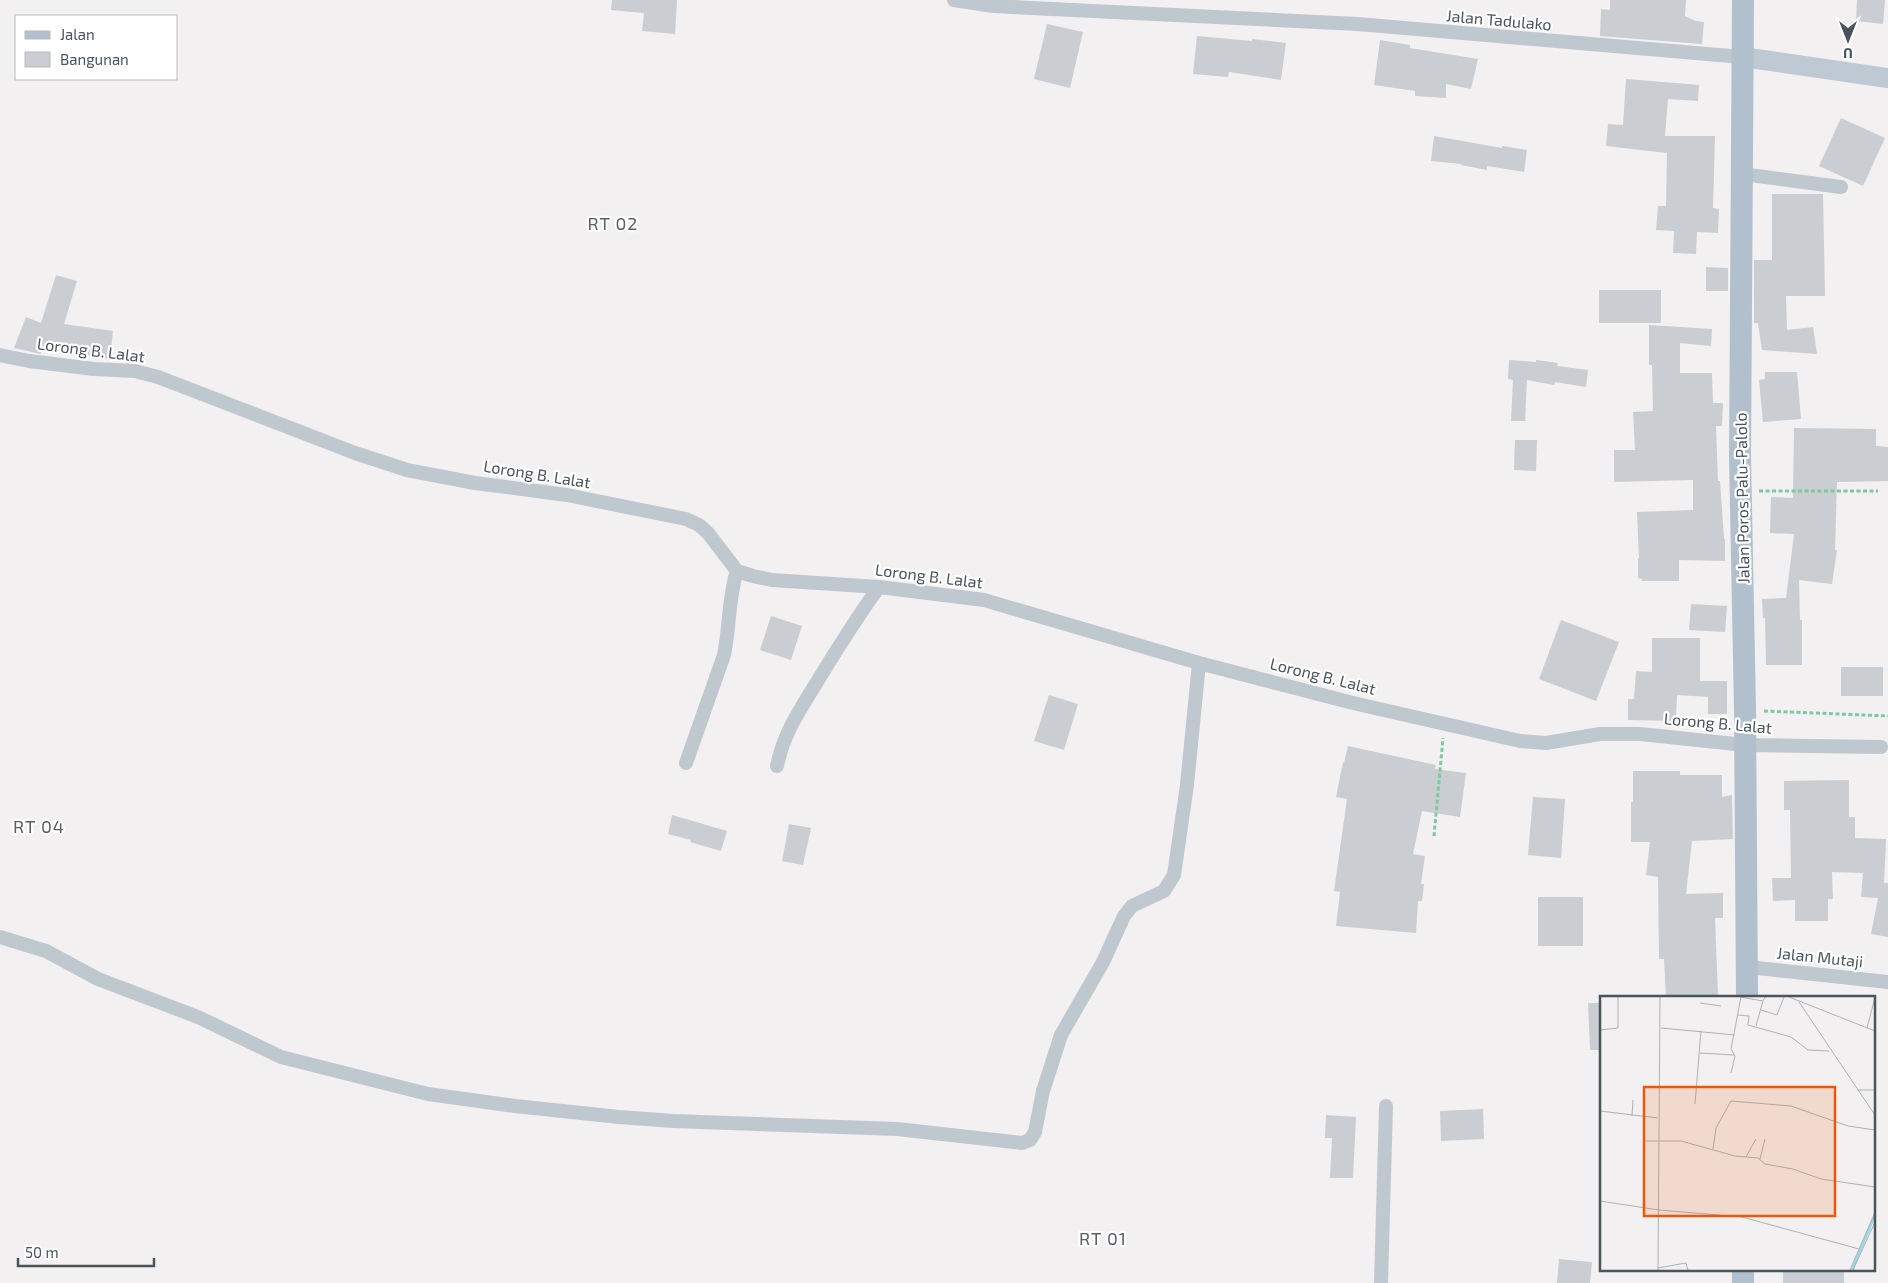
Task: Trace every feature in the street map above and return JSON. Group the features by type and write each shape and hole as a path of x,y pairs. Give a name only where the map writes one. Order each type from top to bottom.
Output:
{"main road":[{"name":"Jalan Poros Palu-Palolo","path":"1743,0 1741,491 1746,710 1747,996"},
{"path":"1743,1270 1743,1283"}],"street":[{"name":"Jalan Tadulako","path":"954,0 1002,7 1358,24 1742,57"},
{"path":"1742,57 1888,78"},
{"path":"1742,174 1841,187"},
{"name":"Lorong B. Lalat","path":"0,355 29,361 94,369 134,371 158,377 355,453 407,470 449,479 567,495 686,519 699,525 708,533 737,571 772,580 879,586 984,600 1199,663 1353,702 1520,741 1546,744 1600,734 1640,734 1746,745 1881,747"},
{"path":"686,763 724,655 731,589 737,571"},
{"path":"777,766 783,741 800,708 879,586"},
{"path":"0,937 46,951 98,979 191,1014 281,1057 428,1094 506,1106 619,1117 673,1121 808,1124 897,1129 1022,1143 1030,1140 1035,1132 1043,1091 1061,1035 1103,962 1124,916 1132,906 1164,891 1174,875 1187,785 1199,663"},
{"name":"Jalan Mutaji","path":"1748,967 1888,982"},
{"path":"1382,1283 1386,1106"}],"path":[{"path":"1741,491 1878,491"},
{"path":"1746,710 1888,716"},
{"path":"1434,836 1445,723"}],"building":[{"path":"612,0 677,0 675,34 642,31 644,13 611,10"},
{"path":"1610,0 1686,0 1685,16 1704,22 1702,44 1600,36 1601,9 1610,10"},
{"path":"1857,0 1885,0 1883,24 1856,21"},
{"path":"1047,24 1083,32 1070,88 1034,79"},
{"path":"1197,36 1286,43 1281,80 1229,72 1228,77 1193,74"},
{"path":"1380,40 1410,45 1410,48 1478,59 1471,89 1446,84 1446,98 1415,96 1415,91 1374,85"},
{"path":"1626,79 1699,85 1698,101 1668,99 1665,136 1715,136 1713,208 1719,209 1718,233 1697,232 1696,254 1673,253 1674,231 1656,230 1658,206 1666,206 1667,153 1606,146 1608,124 1623,125"},
{"path":"1841,118 1885,138 1863,186 1819,166"},
{"path":"1434,136 1502,148 1502,146 1527,150 1524,172 1487,166 1487,170 1462,164 1431,161"},
{"path":"1772,194 1823,194 1825,296 1786,296 1787,330 1813,327 1817,354 1762,350 1758,323 1754,323 1754,260 1772,260"},
{"path":"1706,267 1728,268 1728,291 1706,291"},
{"path":"56,275 77,281 64,324 113,331 110,359 42,349 41,354 14,348 26,317 41,323"},
{"path":"1599,290 1661,290 1661,323 1599,323"},
{"path":"1649,325 1712,329 1711,346 1680,343 1680,373 1712,373 1713,403 1723,403 1722,426 1716,426 1718,481 1720,481 1725,561 1679,560 1679,581 1642,581 1642,579 1638,578 1637,512 1693,510 1693,480 1614,482 1614,450 1635,450 1633,412 1653,411 1652,365 1649,365"},
{"path":"1509,360 1536,362 1536,360 1558,363 1557,366 1588,370 1586,387 1555,382 1554,385 1527,380 1525,421 1511,421 1513,380 1508,379"},
{"path":"1765,372 1797,372 1801,419 1763,422 1759,380 1765,379"},
{"path":"1794,428 1876,429 1876,446 1888,447 1888,481 1837,482 1835,550 1837,550 1832,584 1799,580 1800,620 1802,620 1802,665 1766,665 1765,618 1763,618 1762,599 1786,598 1794,534 1770,533 1771,497 1793,498"},
{"path":"1515,440 1537,440 1536,471 1514,470"},
{"path":"1691,604 1727,606 1725,632 1689,630"},
{"path":"771,616 802,626 791,660 760,650"},
{"path":"1561,620 1619,642 1596,701 1539,679"},
{"path":"1652,638 1700,638 1700,681 1727,681 1727,714 1708,714 1708,697 1677,695 1676,721 1628,720 1628,699 1634,699 1636,671 1652,672"},
{"path":"1841,667 1883,667 1883,696 1841,696"},
{"path":"1049,695 1078,704 1064,750 1034,741"},
{"path":"1348,746 1436,765 1435,769 1466,773 1460,817 1422,811 1413,854 1425,856 1421,884 1424,884 1422,901 1418,901 1416,933 1336,926 1340,892 1334,891 1347,799 1336,797"},
{"path":"1633,771 1680,771 1680,775 1722,775 1722,797 1732,795 1733,839 1692,841 1686,894 1723,893 1723,918 1715,918 1718,996 1666,996 1664,959 1659,959 1658,877 1646,875 1650,842 1631,842 1631,802 1633,802"},
{"path":"1849,780 1849,817 1855,817 1855,838 1886,839 1884,883 1888,883 1888,937 1871,934 1878,898 1861,897 1863,873 1832,872 1833,899 1828,899 1828,921 1795,921 1795,900 1773,901 1772,878 1791,878 1790,810 1784,810 1784,781"},
{"path":"1533,797 1565,799 1561,858 1528,855"},
{"path":"672,815 727,831 721,851 668,834"},
{"path":"789,824 811,828 803,865 782,861"},
{"path":"1538,897 1583,897 1583,946 1538,946"},
{"path":"1588,1003 1600,1003 1600,1050 1590,1050"},
{"path":"1483,1109 1484,1139 1441,1141 1440,1111"},
{"path":"1326,1115 1356,1117 1353,1178 1330,1178 1332,1138 1325,1138"},
{"path":"1559,1259 1592,1262 1590,1283 1557,1283"},
{"path":"1783,1270 1844,1270 1844,1283 1783,1283"}],"district":[{"name":"RT 02","path":"613,224"},
{"name":"RT 04","path":"39,827"},
{"name":"RT 01","path":"1103,1239"}]}
